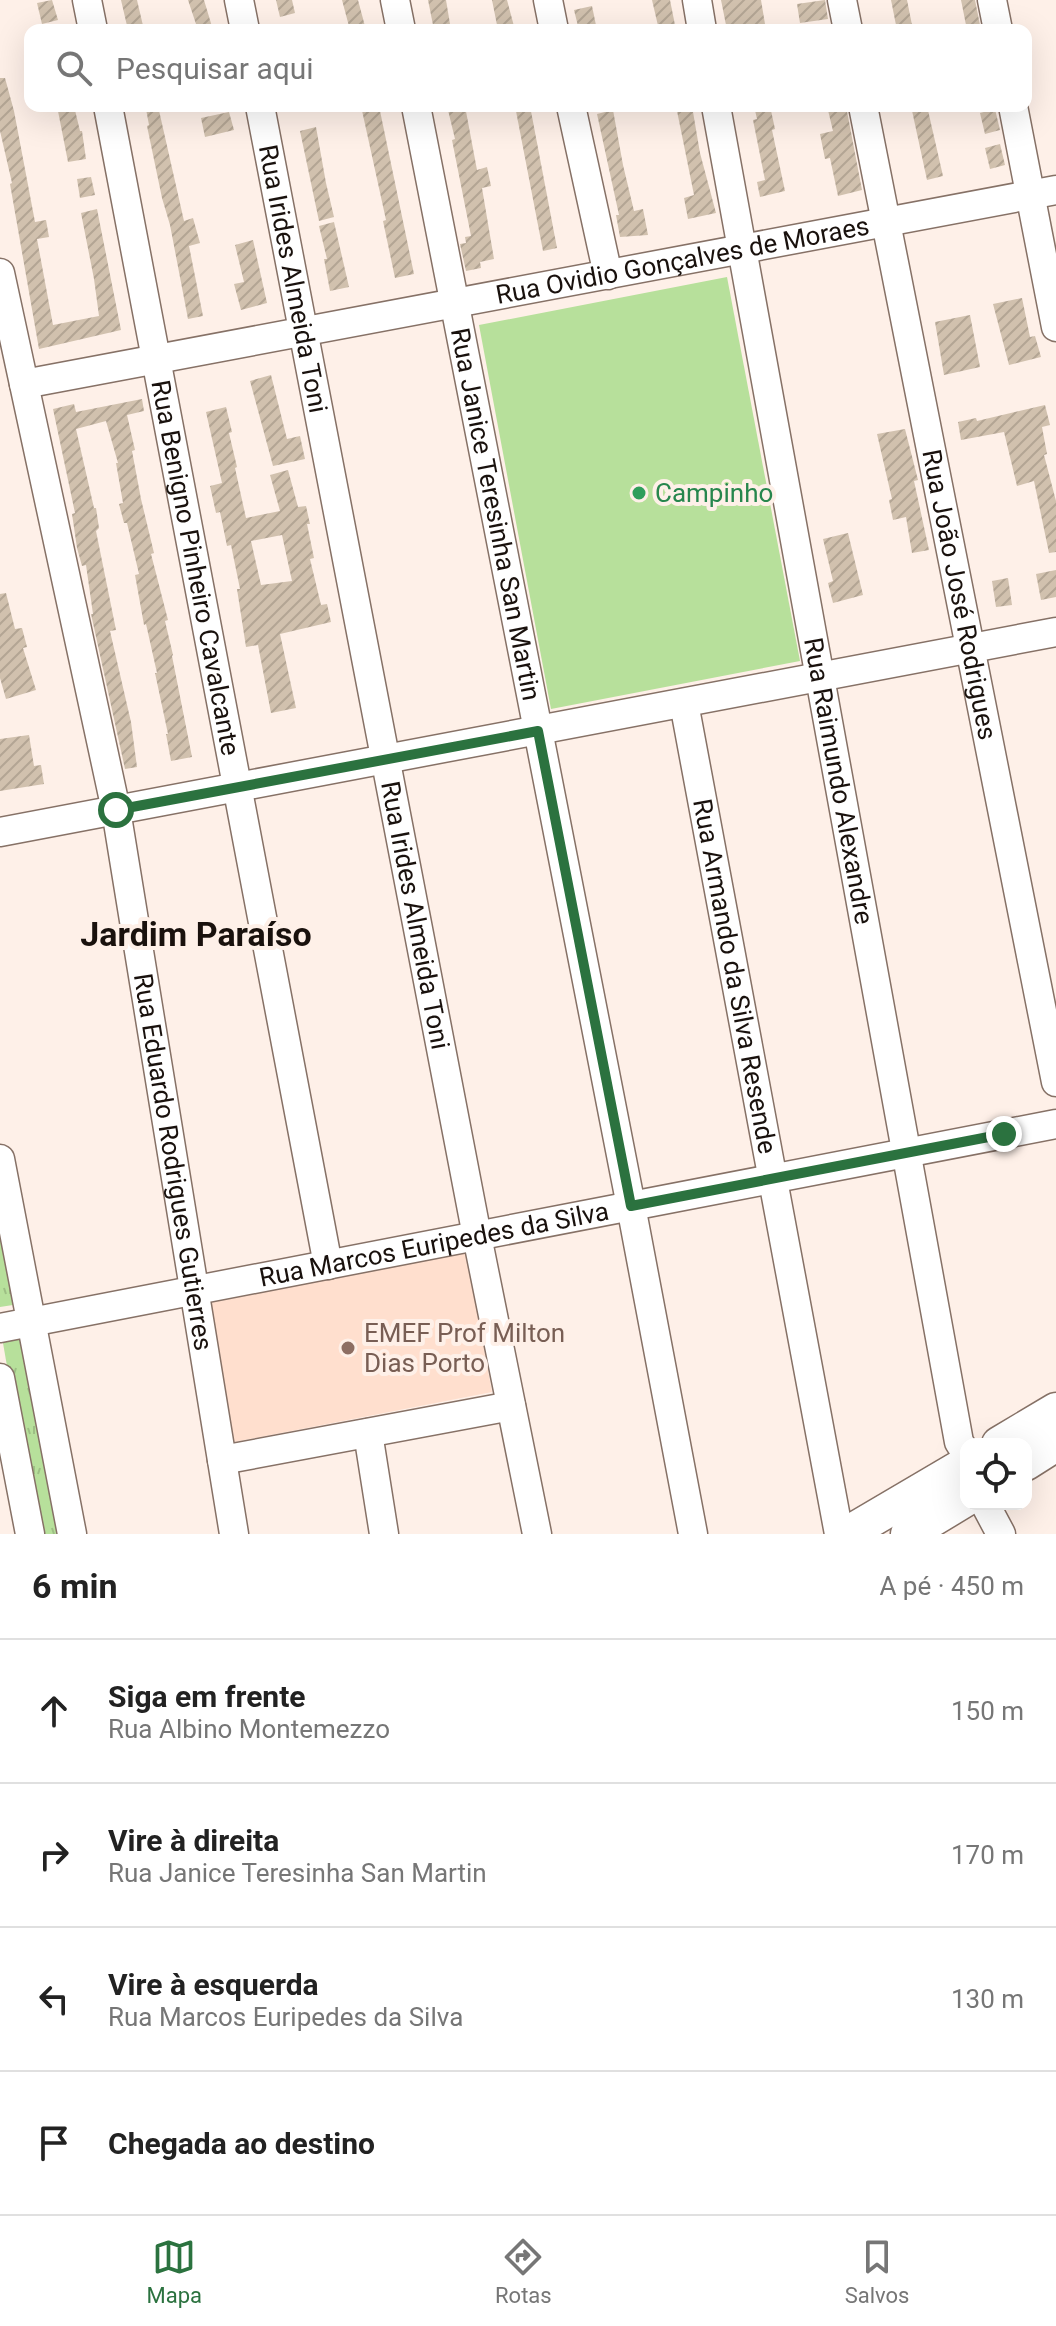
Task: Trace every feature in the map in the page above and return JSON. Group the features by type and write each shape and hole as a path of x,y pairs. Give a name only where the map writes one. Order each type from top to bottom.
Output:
{"main road":[{"path":"1009,1438 1056,1410"},
{"path":"1032,1459 1056,1444"},
{"path":"847,1534 960,1468"},
{"path":"908,1534 960,1503"}],"street":[{"path":"87,0 92,24"},
{"path":"239,0 244,24"},
{"path":"395,0 400,24"},
{"path":"548,0 553,24"},
{"path":"697,0 701,24"},
{"path":"842,0 847,24"},
{"path":"992,0 997,24"},
{"name":"Rua Benigno Pinheiro Cavalcante","path":"109,112 328,1265"},
{"name":"Rua Irides Almeida Toni","path":"261,112 537,1534"},
{"name":"Rua Janice Teresinha San Martin","path":"417,112 693,1534"},
{"path":"572,112 608,275"},
{"name":"Rua Raimundo Alexandre","path":"717,112 960,1444"},
{"name":"Rua João José Rodrigues","path":"864,112 1056,1082"},
{"path":"1015,112 1043,193 1056,327"},
{"name":"Rua Ovidio Gonçalves de Moraes","path":"24,384 1043,193"},
{"name":"Rua Eduardo Rodrigues Gutierres","path":"0,273 116,810 234,1534"},
{"path":"0,832 1056,632"},
{"name":"Rua Armando da Silva Resende","path":"684,703 839,1534"},
{"name":"Rua Marcos Euripedes da Silva","path":"0,1328 1056,1124"},
{"path":"0,1159 72,1534"},
{"path":"0,1378 30,1534"},
{"path":"222,1460 511,1406"},
{"path":"368,1433 384,1534"},
{"path":"988,1510 1001,1534"}],"shaded area":[{"name":"EMEF Prof Milton Dias Porto","path":"466,1253 492,1392 229,1443 203,1304"}],"green space":[{"name":"Campinho","path":"727,277 800,661 551,709 479,325"},
{"path":"0,1188 18,1300 13,1305 0,1307"},
{"path":"20,1335 59,1534 36,1534 3,1343 4,1338"}],"building":[{"path":"52,0 58,20 42,24 37,3"},
{"path":"121,0 137,0 143,24 127,24"},
{"path":"188,0 204,0 211,24 196,24"},
{"path":"276,0 292,0 295,13 280,17"},
{"path":"342,0 358,0 364,24 348,24"},
{"path":"428,0 446,0 450,24 433,24"},
{"path":"492,0 507,0 513,24 497,24"},
{"path":"652,0 670,0 675,24 658,24"},
{"path":"721,0 761,0 765,24 726,24"},
{"path":"825,0 828,19 800,23 797,4"},
{"path":"891,0 907,0 912,24 896,24"},
{"path":"961,0 975,0 980,24 966,24"},
{"path":"592,6 596,24 578,24 574,10"},
{"path":"0,78 5,78 14,111 35,222 46,220 49,237 37,239 53,325 99,316 81,213 97,209 121,330 39,349 12,183 0,131"},
{"path":"58,112 75,112 82,131 86,159 68,162"},
{"path":"147,112 159,112 184,221 193,218 200,243 189,246 203,316 188,319"},
{"path":"229,112 234,130 205,137 201,118"},
{"path":"362,112 380,112 414,274 395,278 383,221 386,220"},
{"path":"448,112 466,112 477,170 487,167 491,186 482,188 494,259 480,262 481,268 466,271 460,244 466,243 465,237 471,236 452,140 455,139"},
{"path":"516,112 531,112 557,248 543,251"},
{"path":"613,112 634,211 643,209 648,235 620,237 616,215 619,215 597,114"},
{"path":"677,112 693,112 716,213 688,219 684,198 694,195"},
{"path":"755,112 771,112 785,191 760,197 757,182 765,180 753,120 757,119"},
{"path":"828,112 847,112 862,190 838,196 830,158 825,159 820,134 833,131"},
{"path":"912,112 928,112 943,176 927,180"},
{"path":"996,112 1000,130 985,134 980,113"},
{"path":"316,127 334,217 319,221 300,131"},
{"path":"1000,144 1005,165 990,169 985,148"},
{"path":"91,177 95,195 80,198 77,179"},
{"path":"334,222 349,287 330,291 319,226"},
{"path":"253,240 267,303 241,310 234,284 244,282 235,245"},
{"path":"1022,298 1030,337 1035,336 1041,357 1009,365 993,304"},
{"path":"970,315 980,367 944,375 935,322"},
{"path":"271,375 287,439 300,436 305,459 273,466 250,381"},
{"path":"142,399 144,411 127,415 135,450 132,451 154,553 151,554 168,620 165,621 192,757 171,761 157,673 135,575 139,574 127,523 124,523 119,504 123,503 118,463 106,421 76,429 96,508 99,528 96,531 116,630 110,631 131,722 137,767 125,769 91,614 86,565 82,566 77,548 72,514 75,513 53,409 74,404 76,412"},
{"path":"1045,405 1050,425 1042,427 1047,454 1044,455 1056,501 1056,552 1049,553 1034,481 1017,486 1004,432 961,440 958,422 976,418 977,421"},
{"path":"226,407 246,518 280,511 270,475 288,470 298,507 306,506 314,558 310,559 321,605 327,604 331,622 280,634 296,708 271,713 258,645 246,647 237,589 240,589 231,545 227,546 220,512 216,513 210,486 222,483 206,412","holes":["282,535 292,581 261,585 251,541"]},
{"path":"905,429 918,480 914,481 929,550 912,553 906,517 893,520 889,500 892,499 877,434"},
{"path":"848,533 863,595 833,603 828,583 833,581 823,539"},
{"path":"1056,570 1056,597 1041,600 1036,574"},
{"path":"1008,578 1012,605 996,607 992,581"},
{"path":"6,593 15,629 22,628 27,647 23,648 36,690 6,699 0,678 0,594"},
{"path":"29,735 34,766 41,765 44,784 0,791 0,739"}],"place":[{"name":"Campinho","path":"639,493"},
{"name":"EMEF Prof Milton Dias Porto","path":"348,1348"}],"district":[{"name":"Jardim Paraíso","path":"196,934"}],"route":[{"path":"116,810 538,731 631,1206 1004,1134"}]}
